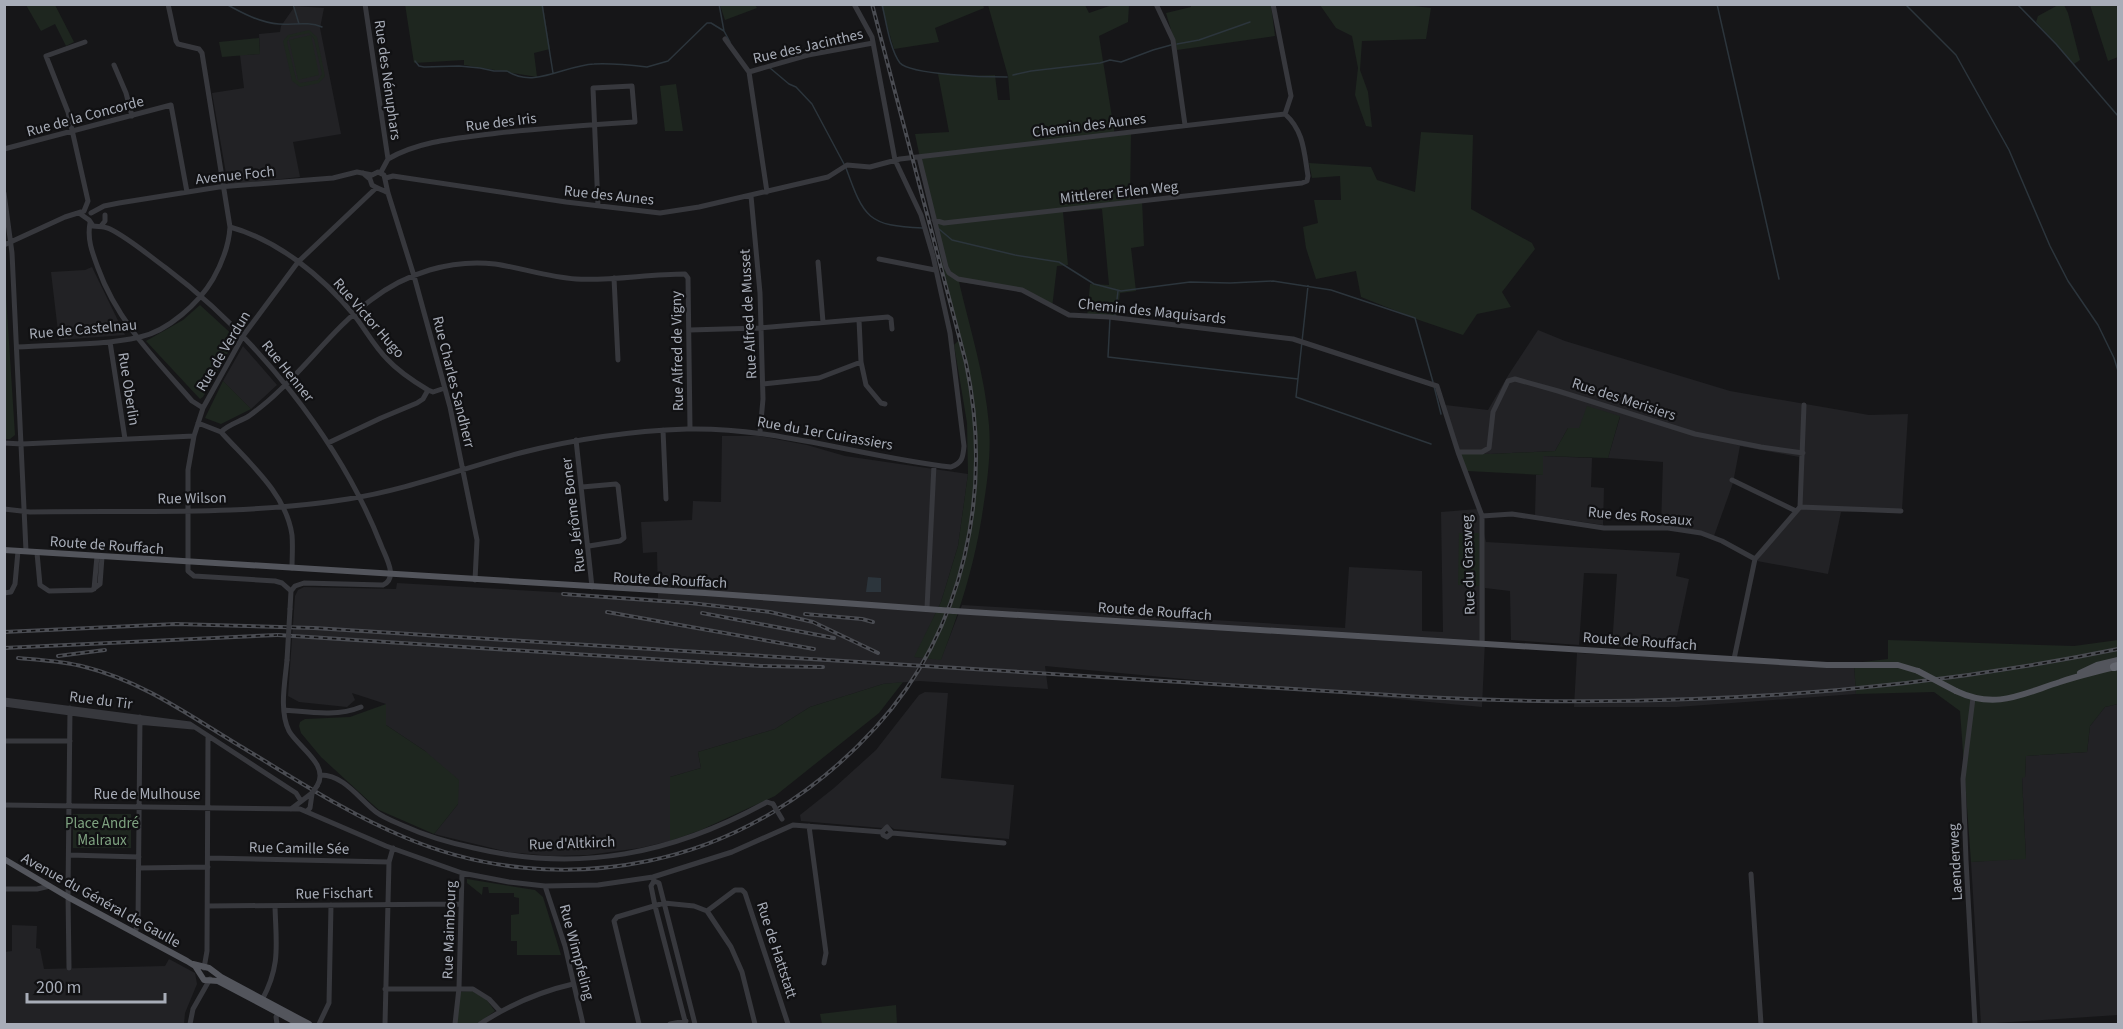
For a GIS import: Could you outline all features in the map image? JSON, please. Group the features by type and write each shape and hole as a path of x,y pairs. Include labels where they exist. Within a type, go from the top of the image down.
{"main road":[{"name":"Route de Rouffach","path":"4,552 26,551 1827,665 1898,665 1918,671 1973,698"},
{"path":"1973,698 1991,701 2013,698 2116,663"},
{"name":"Avenue du Général de Gaulle","path":"4,859 203,972 221,977 309,1024"},
{"path":"203,972 212,974 210,979 218,981 298,1024"}],"street":[{"name":"Rue de Castelnau","path":"16,347 110,342 141,337 170,324 184,314 201,296 221,263 230,237 230,227 202,53 195,48 178,44 168,4"},
{"path":"854,4 872,38 895,160 906,180 925,228 935,270 879,259"},
{"path":"1156,4 1173,40 1185,125"},
{"path":"1273,4 1291,96 1285,114"},
{"name":"Rue des Nénuphars","path":"365,5 388,159"},
{"name":"Rue des Jacinthes","path":"725,39 748,72 767,192"},
{"path":"4,245 82,212 88,201 68,112 46,56 85,42"},
{"name":"Rue des Jacinthes","path":"748,72 808,55 873,43"},
{"path":"114,65 126,93 132,116"},
{"name":"Rue des Iris","path":"388,159 411,148 443,141 522,131 635,122 632,86 593,88 594,124"},
{"name":"Rue de la Concorde","path":"4,149 171,105 187,192"},
{"name":"Chemin des Aunes","path":"895,160 1285,114"},
{"name":"Mittlerer Erlen Weg","path":"934,220 940,223 956,222 1302,183 1307,181 1308,176 1300,133 1285,114"},
{"path":"594,124 598,206"},
{"name":"Chemin des Maquisards","path":"919,157 947,270 954,277 1022,290 1070,315 1109,317 1293,339 1437,386"},
{"path":"377,183 388,159"},
{"name":"Rue des Aunes","path":"377,183 393,176 660,213 751,196 828,177 845,166 870,167 895,160"},
{"name":"Avenue Foch","path":"90,219 104,206 224,186 333,178 357,172 363,173 377,183"},
{"path":"377,183 375,173 381,172"},
{"name":"Rue Charles Sandherr","path":"377,183 388,193 445,388 477,540 475,580"},
{"name":"Rue de Verdun","path":"189,562 188,470 194,436 203,408 243,336 298,262 377,183"},
{"path":"4,193 11,242 26,551"},
{"name":"Rue Alfred de Musset","path":"751,196 760,293 763,384 760,432"},
{"path":"90,234 102,222 110,206"},
{"path":"98,211 102,222"},
{"path":"82,212 90,219 102,222"},
{"path":"90,219 91,249 100,275 117,309 136,338 192,401 203,408"},
{"name":"Rue Henner","path":"102,222 201,296 243,336 285,385 327,443 359,497 378,537 391,575"},
{"name":"Rue Victor Hugo","path":"230,227 242,230 267,243 298,262 326,285 354,315 385,357 408,378 428,390"},
{"path":"818,262 823,322"},
{"path":"221,432 226,426 248,416 285,385 371,300 391,286 433,268 471,263 495,264 554,277 614,278 618,360"},
{"name":"Rue du 1er Cuirassiers","path":"359,497 576,440 663,430 760,432 882,457 951,467 959,464 963,458 964,446 950,333 935,270"},
{"name":"Rue Alfred de Vigny","path":"614,278 651,274 685,274 689,330 690,429"},
{"path":"689,330 760,328 888,317 891,318 892,329"},
{"path":"858,320 861,362 866,385 881,403 885,404"},
{"name":"Rue Oberlin","path":"110,342 124,439"},
{"path":"763,384 819,378 861,362"},
{"name":"Rue des Merisiers","path":"1458,452 1482,452 1489,448 1492,412 1508,381 1515,379 1695,434 1803,453"},
{"name":"Rue du Grasweg","path":"1437,386 1482,516 1482,643"},
{"path":"327,443 417,404 428,390 433,392 445,388"},
{"path":"1734,659 1755,559 1798,509 1804,405"},
{"path":"198,423 221,432 262,477 283,507 292,535 292,568"},
{"path":"663,430 666,499"},
{"path":"4,443 194,436"},
{"name":"Rue Jérôme Boner","path":"576,440 592,587"},
{"path":"927,608 934,465"},
{"path":"1732,480 1798,509 1901,511"},
{"path":"582,487 616,484 618,486 624,538 620,541 589,546"},
{"name":"Rue Wilson","path":"4,508 25,511 187,510 283,507 359,497"},
{"name":"Rue des Roseaux","path":"1482,516 1512,514 1604,528 1668,528 1701,533 1722,541 1755,559"},
{"path":"4,593 11,592 15,584 17,553"},
{"path":"38,553 42,587 49,591 94,589 100,556"},
{"path":"189,562 191,573 201,576 275,581 282,583 291,591 284,710 286,724 317,765 321,774 305,805"},
{"name":"Route de Rouffach","path":"291,591 295,585 304,583 383,585 388,583 391,575"},
{"name":"Laenderweg","path":"1973,698 1964,778 1975,1024"},
{"name":"Rue du Tir","path":"5,702 140,720 183,722 296,793 317,816 393,848 462,873 508,882 545,886 598,885 654,879 732,852 787,826"},
{"path":"284,710 335,713 361,707"},
{"path":"69,968 70,711"},
{"path":"135,933 138,922 140,720"},
{"path":"200,995 207,951 208,737"},
{"path":"4,741 70,741"},
{"name":"Rue d'Altkirch","path":"321,774 345,783 377,813 414,831 481,850 537,859 596,857 641,851 709,831 767,802 773,804 787,826"},
{"name":"Rue de Mulhouse","path":"4,805 289,809 305,805"},
{"path":"787,826 882,832 883,836 887,837 892,833 1004,843"},
{"path":"809,826 826,953 824,963"},
{"path":"384,1024 389,862 393,848"},
{"path":"69,855 139,857"},
{"name":"Rue Camille Sée","path":"208,858 389,862"},
{"path":"139,868 208,867"},
{"name":"Rue Maimbourg","path":"455,1024 459,988 462,873"},
{"path":"1751,874 1761,1024"},
{"path":"670,1024 694,1022 659,884 654,879 651,886 655,906 685,1021"},
{"path":"4,889 38,889 50,886"},
{"name":"Rue Wimpfeling","path":"545,886 565,946 583,1024"},
{"name":"Rue de Hattstatt","path":"707,911 735,890 742,890 745,893 788,1024"},
{"name":"Rue Fischart","path":"207,906 460,903"},
{"path":"639,1024 614,921 617,916 664,903 694,906 707,911 731,947 742,972 754,1024"},
{"path":"319,1024 329,1004 331,905"},
{"path":"262,1000 271,983 276,966 275,906"},
{"path":"190,1024 193,1008 210,979"},
{"path":"480,1024 524,998 548,989 573,984"},
{"path":"385,989 473,989 484,995 500,1011"},
{"path":"277,1024 278,1014"}],"shaded area":[{"path":"295,6 324,8 320,28 341,134 293,142 300,177 228,185 212,93 244,88 240,55 260,54 259,34 280,32 281,26"},
{"path":"92,267 125,335 59,340 51,272 85,270"},
{"path":"1538,330 1565,341 1730,391 1869,415 1908,414 1902,510 1841,512 1828,574 1757,561 1798,506 1799,457 1740,446 1733,483 1714,536 1661,527 1663,462 1608,458 1620,417 1579,428 1568,428 1555,451 1459,453 1445,405 1488,410"},
{"path":"243,346 277,385 251,409 223,381"},
{"path":"722,436 759,436 807,445 845,456 968,474 958,546 941,602 915,657 941,659 962,605 1345,628 1349,567 1422,571 1422,631 1443,632 1441,512 1478,509 1486,542 1680,553 1676,576 1689,579 1674,650 1612,646 1617,574 1584,573 1579,645 1511,640 1510,591 1485,588 1482,707 1045,666 1048,689 919,681 883,684 810,707 775,729 698,752 701,768 670,777 670,841 640,848 588,855 552,856 508,852 434,834 458,804 425,751 386,725 386,704 352,693 355,700 347,707 299,702 288,696 295,596 298,590 304,587 396,589 397,583 658,598 657,552 643,553 641,522 692,520 693,501 721,502"},
{"path":"1543,456 1592,458 1591,487 1604,488 1603,525 1535,515 1536,475 1543,475"},
{"path":"868,577 881,578 881,592 866,592"},
{"path":"1577,653 1803,665 1854,663 1856,694 1677,707 1574,707"},
{"path":"925,692 948,693 941,778 1014,785 1009,839 894,829 888,825 882,828 801,821 800,815 876,750 919,695"},
{"path":"2118,704 2118,1015 1981,1024 1971,862 2026,858 2022,777 2025,777 2026,756 2087,752 2090,726 2105,707"},
{"path":"12,925 37,926 36,948 40,949 44,969 165,966 169,959 195,973 197,984 185,1013 184,1024 5,1024 5,952 12,951"}],"green space":[{"path":"405,4 543,5 550,49 534,53 537,77 464,65 464,60 414,63"},
{"path":"2060,4 2064,5 2068,13 2080,60 2074,64 2036,22 2038,16"},
{"path":"26,5 55,5 74,42 66,46 55,24 41,31"},
{"path":"720,5 755,5 757,8 725,20"},
{"path":"881,5 983,5 984,8 935,28 939,42 894,49"},
{"path":"988,5 1085,5 1089,13 1112,5 1129,5 1128,22 1099,36 1115,136 1131,134 1130,200 1142,200 1144,246 1131,248 1136,291 1120,293 1117,317 1087,318 1090,284 1109,285 1102,209 1063,212 1068,265 1057,266 1052,308 1018,290 959,282 984,389 989,425 989,454 981,523 972,563 962,601 941,660 914,657 941,602 958,546 968,474 967,423 954,345 958,341 915,134 949,132 938,74 995,75 998,100 1010,100 1008,76"},
{"path":"1191,5 1271,5 1275,36 1177,50 1166,13 1191,7"},
{"path":"1320,5 1406,5 1431,8 1426,39 1362,41 1360,70 1368,92 1372,127 1366,126 1355,95 1358,68 1352,36 1336,28"},
{"path":"2090,5 2118,5 2118,57 2108,61"},
{"path":"309,30 317,37 325,76 319,83 300,87 292,81 283,41 288,35","holes":["309,33 314,39 322,74 318,80 300,83 296,79 287,42 290,37"]},
{"path":"311,35 319,75 298,80 289,40"},
{"path":"259,38 260,54 222,57 219,42"},
{"path":"676,84 683,131 665,131 660,86"},
{"path":"1421,132 1473,135 1471,209 1532,243 1535,249 1502,292 1511,307 1477,314 1463,335 1361,297 1356,271 1316,279 1306,248 1303,227 1318,223 1314,200 1341,200 1340,176 1312,178 1309,163 1371,167 1377,180 1415,192"},
{"path":"4,265 15,435 10,439 4,439"},
{"path":"200,305 236,338 200,399 146,341 183,320"},
{"path":"223,381 251,409 221,424 205,418"},
{"path":"1587,406 1620,416 1608,458 1543,456 1543,475 1467,471 1459,453 1555,451 1568,428 1579,428"},
{"path":"1459,533 1479,533 1480,586 1458,585"},
{"path":"1888,640 2074,646 2118,640 2118,704 2105,707 2090,726 2087,752 2026,756 2025,777 2022,778 2026,859 1971,862 1960,711 1934,692 1856,694 1854,663 1888,659"},
{"path":"903,682 879,713 775,796 701,830 670,841 670,777 701,768 698,752 775,729 810,707 883,684"},
{"path":"386,704 386,725 425,751 459,780 458,804 434,834 379,810 321,757 301,733 300,722 305,719 350,717"},
{"name":"Place André Malraux","path":"73,814 131,814 131,848 73,848"},
{"path":"467,879 535,890 543,897 561,955 517,955 517,941 511,941 511,915 519,914 519,898 514,897 514,893 489,893 488,887 483,887 482,895 467,883"},
{"path":"472,991 486,999 495,1011 477,1024 457,1024 460,992"},
{"path":"896,1005 897,1024 822,1024 820,1014"}],"waterway":[{"path":"226,4 265,22 311,24 322,27"},
{"path":"293,4 299,24"},
{"path":"542,4 553,73"},
{"path":"719,4 724,31 730,42"},
{"path":"882,4 891,43 900,63 907,67 934,73 1007,77"},
{"path":"1717,4 1779,279"},
{"path":"1905,4 1956,55 2009,150 2050,246 2068,281 2098,325 2118,371"},
{"path":"2017,4 2056,44 2118,116"},
{"path":"1177,44 1199,40 1250,22"},
{"path":"415,61 419,66 424,67 480,68 507,71 528,78 550,75 583,65 614,64 647,67 668,61 707,23 724,31"},
{"path":"1013,75 1110,60 1121,62 1171,45"},
{"path":"770,68 796,87 812,104 844,164"},
{"path":"846,168 858,198 871,216 890,225 923,228"},
{"path":"939,229 952,240 1015,255 1059,262 1094,284 1121,291 1190,282 1273,281 1331,290 1415,318 1433,382"},
{"path":"1308,286 1296,397 1431,444"},
{"path":"1115,316 1118,291"},
{"path":"1110,318 1108,357 1298,379"},
{"path":"1434,386 1441,414"}],"railway":[{"path":"18,658 77,665 126,681 146,690 341,806 383,828 433,848 493,864 555,870 586,869 648,861 713,842 743,828 801,794 852,751 876,727 907,688 931,647 951,603 964,556 973,509 976,460 974,411 966,363 872,4"},
{"path":"563,594 690,603 770,612 813,622 878,653"},
{"path":"607,612 814,649"},
{"path":"702,613 834,638"},
{"path":"805,614 873,622"},
{"path":"4,632 176,624 314,628 1422,697 1597,701 1772,695 1859,688 2032,665 2118,649"},
{"path":"4,648 277,635"},
{"path":"278,635 761,666 823,667"},
{"path":"58,656 105,650"}]}
